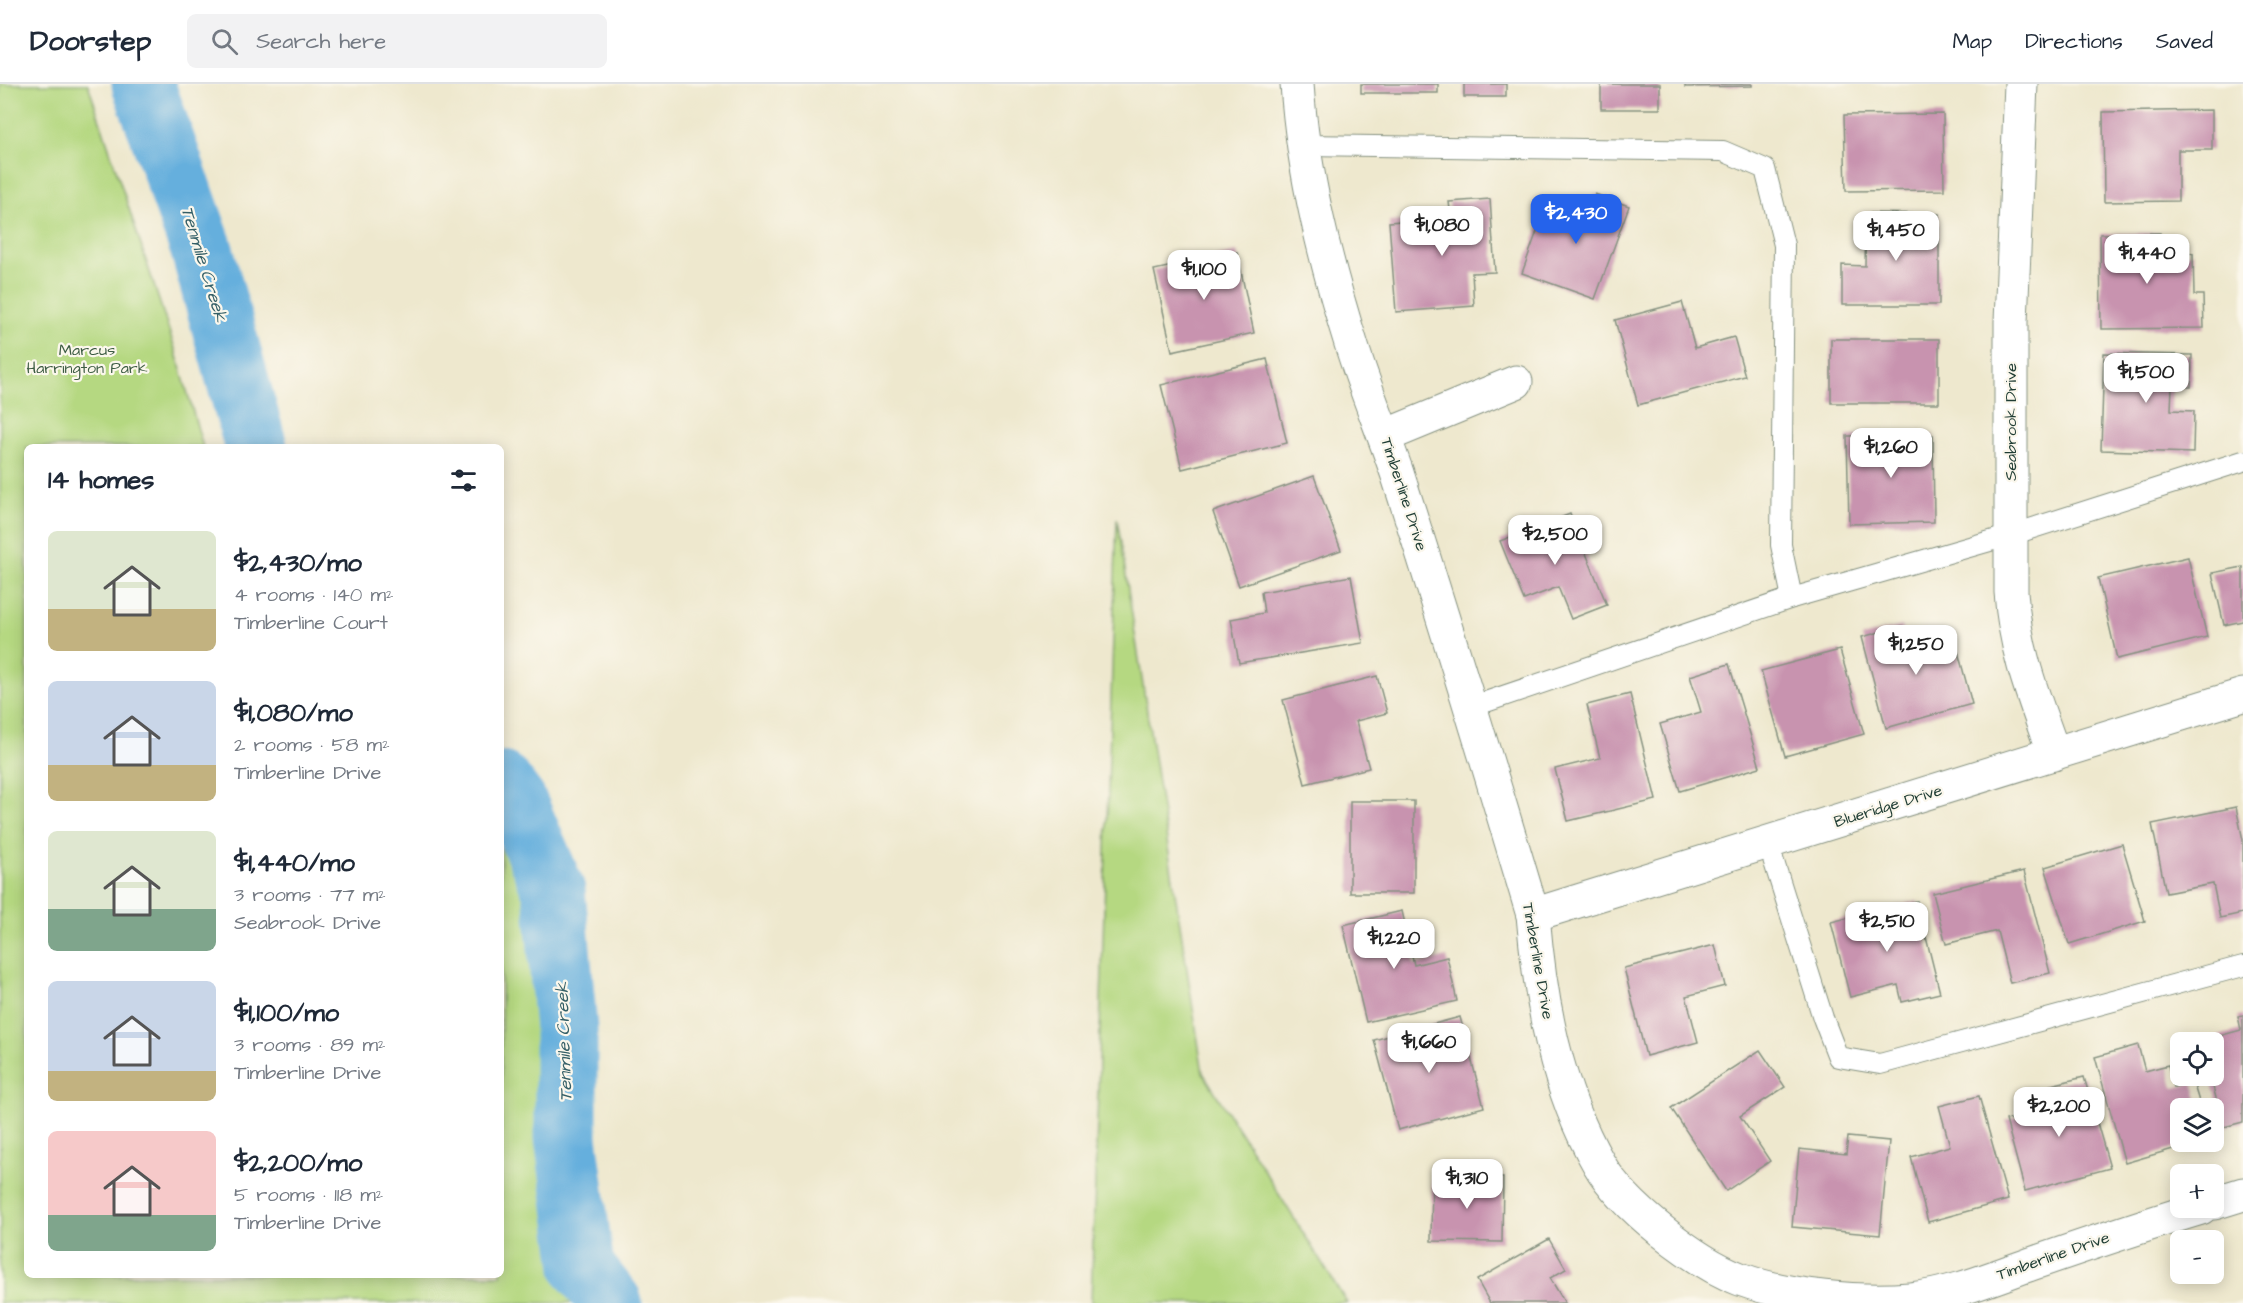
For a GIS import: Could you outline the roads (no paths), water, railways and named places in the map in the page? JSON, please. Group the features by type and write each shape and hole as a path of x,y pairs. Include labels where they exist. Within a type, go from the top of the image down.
{"street":[{"name":"Timberline Drive","path":"1297,84 1304,145 1334,283 1353,351 1385,436 1471,707 1533,915 1536,952 1556,1060 1573,1111 1600,1166 1638,1213 1685,1248 1740,1279 1792,1293 1857,1299 1911,1299 1972,1284 2171,1218"},
{"name":"Seabrook Drive","path":"2021,84 2011,322 2011,535 2014,631 2023,669 2054,754"},
{"path":"1385,436 1516,382"},
{"name":"Blueridge Drive","path":"1533,915 2243,695"},
{"path":"2224,1200 2243,1194"}],"lane":[{"path":"1304,145 1723,151 1765,169 1784,245 1781,545 1791,598"},
{"path":"1471,707 1791,598 2011,535 2243,460"},
{"path":"1768,843 1823,1018 1838,1057 1881,1064 2243,966"}],"waterway":[{"name":"Tenmile Creek","path":"143,84 201,247 255,444"},
{"name":"Tenmile Creek","path":"504,787 516,803 554,891 566,1029 566,1138 583,1267 611,1303"}],"park label":[{"name":"Marcus Harrington Park","path":"87,359"}]}
